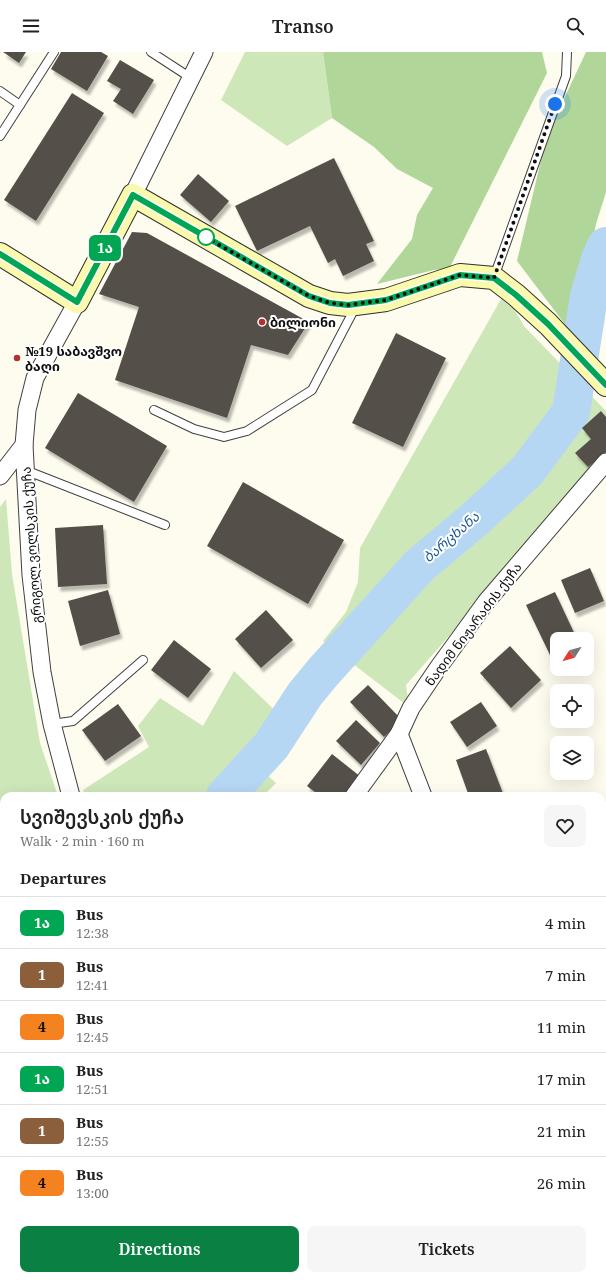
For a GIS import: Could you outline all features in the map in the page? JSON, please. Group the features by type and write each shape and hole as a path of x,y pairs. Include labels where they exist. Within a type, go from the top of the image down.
{"street":[{"path":"0,254 77,302 133,195 204,52"},
{"path":"133,195 309,296 330,303 348,305 386,300 460,275 494,278 516,295 548,324 606,385"},
{"name":"გრიგოლ ვოლსკის ქუჩა","path":"70,792 52,724 42,672 31,575 24,445 27,410 35,378 77,302"},
{"path":"0,476 24,445"},
{"name":"ნადიმ ნიჟარაძის ქუჩა","path":"357,792 400,734 415,703 486,602 606,462"},
{"path":"400,734 422,792"}],"lane":[{"path":"0,136 54,52"},
{"path":"151,52 191,78"},
{"path":"494,278 566,76 567,52"},
{"path":"0,91 20,105"},
{"path":"154,410 194,430 224,437 248,431 312,390 357,304"},
{"path":"25,470 165,525"},
{"path":"52,724 73,721 143,660"}],"green space":[{"path":"245,52 323,52 332,118 287,146 221,100"},
{"path":"323,52 542,52 547,73 449,269 434,270 377,284 412,239 417,215 433,188 397,169 374,147 332,118"},
{"path":"586,52 606,52 606,192 596,224 574,336 517,261 547,135"},
{"path":"501,299 514,309 524,326 606,411 606,457 406,685 409,707 323,641 346,612 358,582 360,548"},
{"path":"6,499 12,574 40,743 57,792 0,792 0,507"},
{"path":"234,671 287,722 271,746 255,764 276,783 267,792 84,792 83,790 149,747 138,726 160,698 203,726"}],"building":[{"path":"3,52 26,52 19,63"},
{"path":"61,52 101,52 108,56 87,91 51,69"},
{"path":"120,60 154,80 133,114 113,101 121,89 107,81"},
{"path":"72,93 104,113 36,221 4,200"},
{"path":"334,158 374,241 366,244 374,261 343,276 335,259 328,263 310,226 257,251 235,206"},
{"path":"198,174 229,201 211,222 180,195"},
{"path":"132,232 147,233 309,322 288,355 251,345 227,418 115,380 139,307 99,294"},
{"path":"396,333 446,358 403,447 352,423"},
{"path":"78,393 167,446 134,502 45,448"},
{"path":"601,411 606,417 606,452 588,467 575,453 591,439 582,428"},
{"path":"243,482 344,540 308,604 207,546"},
{"path":"103,525 107,584 58,587 55,528"},
{"path":"590,568 604,601 575,613 561,580"},
{"path":"108,590 120,634 80,646 68,601"},
{"path":"555,592 574,632 550,632 550,655 526,605"},
{"path":"266,610 293,640 261,668 235,639"},
{"path":"174,640 211,669 188,698 151,670"},
{"path":"510,646 541,680 511,708 480,673"},
{"path":"368,685 402,720 384,737 350,702"},
{"path":"481,702 497,726 467,747 450,722"},
{"path":"118,704 141,736 105,761 82,730"},
{"path":"356,720 380,743 361,765 336,741"},
{"path":"486,749 502,792 468,792 456,760"},
{"path":"332,754 361,777 349,792 315,792 307,786"}],"waterway":[{"name":"ბარცხანა","path":"229,792 271,746 305,694 324,671 419,566 475,519 527,471 571,412 589,296 600,259 606,246"}],"bus line":[{"name":"1ა","path":"0,254 77,302 133,195 309,296 330,303 348,305 386,300 434,286 460,275 494,278 516,295 548,324 606,385"}],"place":[{"name":"ბილიონი","path":"262,322"},
{"name":"№19 საბავშვო ბაღი","path":"17,358"}],"route":[{"path":"206,237 200,234 309,296 330,303 348,305 386,300 434,286 460,275 494,278 555,104"}]}
